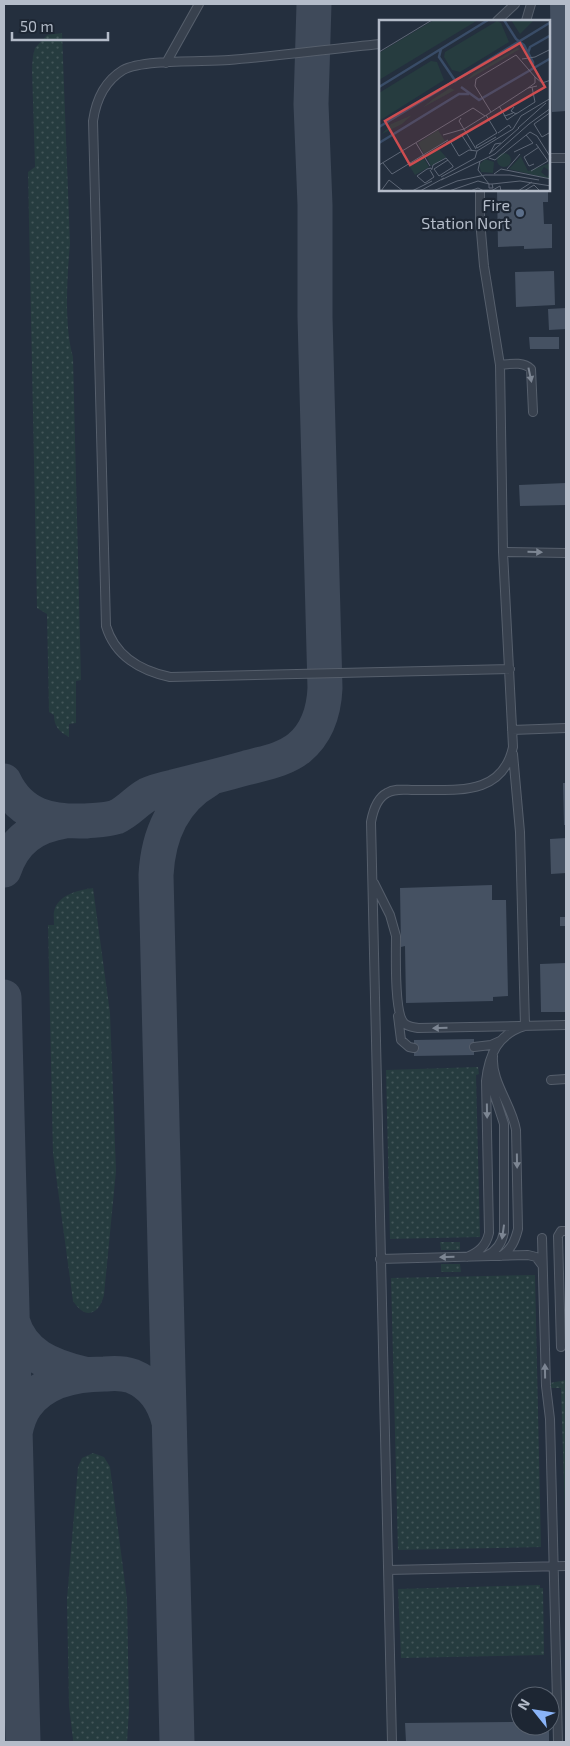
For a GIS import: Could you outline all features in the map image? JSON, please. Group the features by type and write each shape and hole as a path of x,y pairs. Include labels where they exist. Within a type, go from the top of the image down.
{"lane":[{"path":"166,64 199,4"},
{"path":"497,20 515,4"},
{"path":"526,20 531,4"},
{"path":"379,44 229,60 132,67 116,76 106,86 98,99 94,109 93,120 106,626 112,642 123,655 138,666 159,675 182,678 510,669"},
{"path":"550,158 566,158"},
{"path":"480,191 480,220 484,266 500,364 503,552 510,669 513,770 520,832 525,1026"},
{"path":"500,364 526,364 531,369 533,412"},
{"path":"503,552 566,553"},
{"path":"512,730 566,728"},
{"path":"392,1742 371,822 375,808 386,793 396,790 472,788 488,783 502,772 513,748"},
{"path":"372,877 378,894 390,915 396,936 398,1010 401,1040 409,1047 414,1048"},
{"path":"398,1010 402,1022 411,1027 566,1025"},
{"path":"474,1047 493,1046 513,1030 525,1026"},
{"path":"467,1257 480,1250 488,1240 489,1234 486,1081 493,1046"},
{"path":"493,1046 494,1073 512,1114 516,1130 518,1230 510,1249 501,1256"},
{"path":"486,1256 492,1254 500,1245 504,1232 504,1124 489,1078 488,1064"},
{"path":"551,1080 566,1079"},
{"path":"561,1347 558,1236 559,1232 566,1231"},
{"path":"542,1238 546,1386 550,1419 558,1742"},
{"path":"380,1259 532,1256 538,1259 542,1267"},
{"path":"388,1570 566,1566"}],"green space":[{"path":"62,33 70,244 67,316 73,357 81,680 76,681 76,723 69,724 69,737 58,728 54,715 49,712 47,614 37,608 28,172 35,167 33,56 35,48 47,35"},
{"path":"93,888 110,1013 116,1171 104,1295 99,1307 91,1313 87,1313 82,1311 73,1301 53,1153 48,925 54,925 54,910 62,899 76,892"},
{"path":"478,1067 479,1074 476,1075 480,1237 390,1239 386,1070"},
{"path":"440,1242 460,1242 460,1250 441,1250"},
{"path":"441,1264 460,1264 461,1272 441,1272"},
{"path":"535,1275 541,1547 398,1550 391,1278"},
{"path":"566,1380 566,1548 561,1388 551,1388 550,1383"},
{"path":"93,1453 104,1457 110,1467 127,1599 129,1709 127,1742 73,1742 69,1706 67,1599 78,1467 82,1458"},
{"path":"540,1585 540,1588 543,1588 544,1655 401,1658 398,1589"}],"building":[{"path":"550,4 566,4 566,111 552,112"},
{"name":"Fire Station Nort","path":"497,191 548,191 548,202 543,202 544,224 552,224 552,248 524,249 524,246 498,247"},
{"path":"554,271 555,305 516,307 515,272"},
{"path":"566,308 566,329 549,330 548,309"},
{"path":"529,337 559,337 559,349 530,349"},
{"path":"566,483 566,505 520,506 519,485"},
{"path":"563,783 566,783 566,825 564,825"},
{"path":"566,838 566,873 551,874 550,839"},
{"path":"492,885 492,900 506,900 508,996 493,997 493,1001 406,1003 405,946 401,947 400,888"},
{"path":"560,917 566,917 566,926 560,926"},
{"path":"566,963 566,1012 541,1012 540,964"},
{"path":"474,1039 474,1055 414,1056 414,1040"},
{"path":"510,1722 510,1736 549,1736 549,1742 406,1742 405,1723"}],"taxiway":[{"path":"4,781 19,803 38,815 73,821 109,819 120,815 143,797 153,792 267,763 287,755 299,748 311,736 318,721 323,705 325,688 315,317 315,205 311,104 314,4"},
{"path":"177,1742 156,875 160,847 170,820 185,798 208,780"},
{"path":"4,870 13,850 27,836 54,823 65,821"},
{"path":"4,997 23,1742"},
{"path":"12,1320 23,1342 39,1357 49,1363 84,1374"},
{"path":"15,1433 19,1418 33,1396 61,1380 94,1374 115,1373 139,1379 156,1394 164,1407 169,1422"}],"place":[{"name":"Fire Station Nort","path":"520,213"}]}
